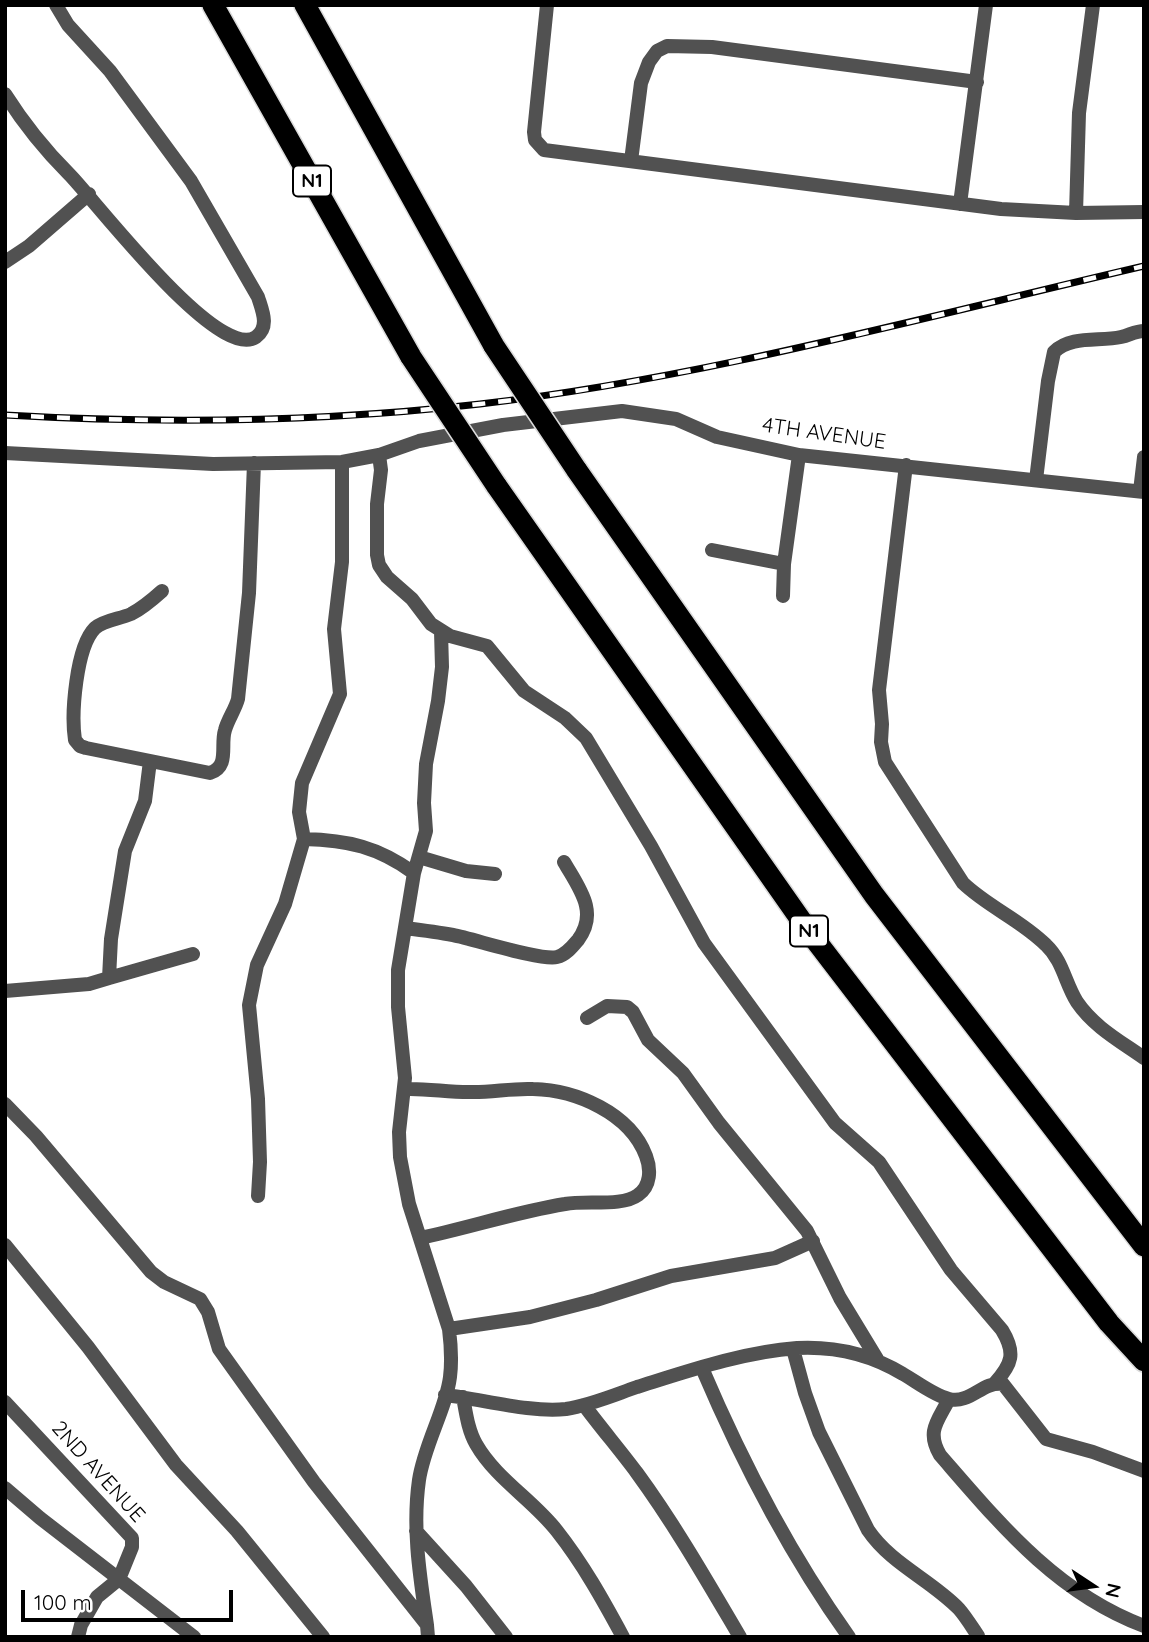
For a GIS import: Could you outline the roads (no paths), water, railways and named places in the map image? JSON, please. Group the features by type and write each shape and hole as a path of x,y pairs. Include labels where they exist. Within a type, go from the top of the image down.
{"highway":[{"name":"N1","path":"213,5 411,357 496,485 810,933 1109,1323 1144,1361"},
{"path":"305,5 494,346 576,469 874,895 1144,1246"}],"street":[{"path":"5,94 42,147 89,194 192,311 230,337 247,340 255,338 265,318 258,298 191,181 110,71 68,25 56,5"},
{"path":"547,5 534,122 535,140 544,150 552,153 1026,212 1144,212"},
{"path":"960,204 986,5"},
{"path":"1076,213 1079,113 1093,5"},
{"path":"631,161 641,83 649,62 657,51 667,47 712,47 976,82"},
{"path":"5,262 29,246 89,194"},
{"path":"1036,480 1054,352 1067,344 1119,338 1144,331"},
{"name":"4TH AVENUE","path":"5,453 213,464 342,462 379,455 419,441 503,425 622,411 676,419 717,437 799,455 1142,492"},
{"path":"379,455 381,470 377,504 377,555 379,565 387,577 412,599 431,624 441,631 487,646 524,691 565,718 586,738 651,846 704,943 835,1123 878,1162 951,1270 1009,1341 1012,1354 1007,1367 995,1383 965,1399 949,1399 877,1359 837,1349 793,1349 738,1357 564,1409 445,1395"},
{"path":"783,596 784,564 799,455"},
{"path":"1142,492 1144,457"},
{"path":"258,1196 258,1099 249,1005 257,965 285,904 304,839 299,812 302,783 340,694 334,629 342,562 342,462"},
{"path":"162,591 138,610 95,628 83,652 75,700 75,740 80,746 210,773 218,769 223,760 223,733 238,699 249,593 254,463"},
{"path":"906,465 879,690 881,743 886,762 963,883 1048,946 1087,1014 1099,1027 1144,1058"},
{"path":"712,550 784,564"},
{"path":"427,1631 417,1557 419,1479 450,1379 449,1329 409,1204 400,1157 399,1132 405,1089 398,970 414,873 426,831 426,764 442,667 441,631"},
{"path":"109,978 110,939 123,862 128,838 145,801 150,761"},
{"path":"304,839 325,839 362,846 394,859 414,873"},
{"path":"419,857 459,869 495,874"},
{"path":"405,928 451,935 541,957 558,957 570,949 588,921 588,911 581,891 564,862"},
{"path":"5,991 89,984 193,954"},
{"path":"587,1018 607,1006 627,1007 632,1012 648,1040 683,1073 719,1124 813,1241 840,1297 877,1359"},
{"path":"405,1089 556,1091 608,1112 626,1126 641,1147 649,1166 647,1186 640,1194 630,1199 567,1203 420,1238"},
{"path":"5,1104 36,1136 151,1272 164,1282 200,1299 208,1312 219,1349 314,1482 427,1631"},
{"path":"449,1329 542,1314 671,1276 775,1258 813,1241"},
{"path":"5,1245 88,1347 176,1465 245,1540 323,1637"},
{"path":"793,1349 819,1432 868,1530 891,1556 959,1609 978,1636"},
{"path":"702,1368 733,1440 782,1533 849,1637"},
{"path":"995,1383 1003,1384 1046,1439 1093,1452 1144,1471"},
{"path":"463,1397 476,1444 497,1472 556,1529 589,1577 623,1637"},
{"path":"949,1399 932,1434 940,1455 1042,1565 1097,1606 1144,1626"},
{"name":"2ND AVENUE","path":"5,1402 129,1534 132,1547 119,1579"},
{"path":"584,1405 637,1473 714,1590 740,1637"},
{"path":"5,1488 186,1635"},
{"path":"416,1531 466,1586 506,1637"},
{"path":"78,1637 81,1625 97,1597 119,1579"}],"railway":[{"path":"5,415 124,420 243,420 361,415 480,404 564,393 731,362 1144,266"}]}
